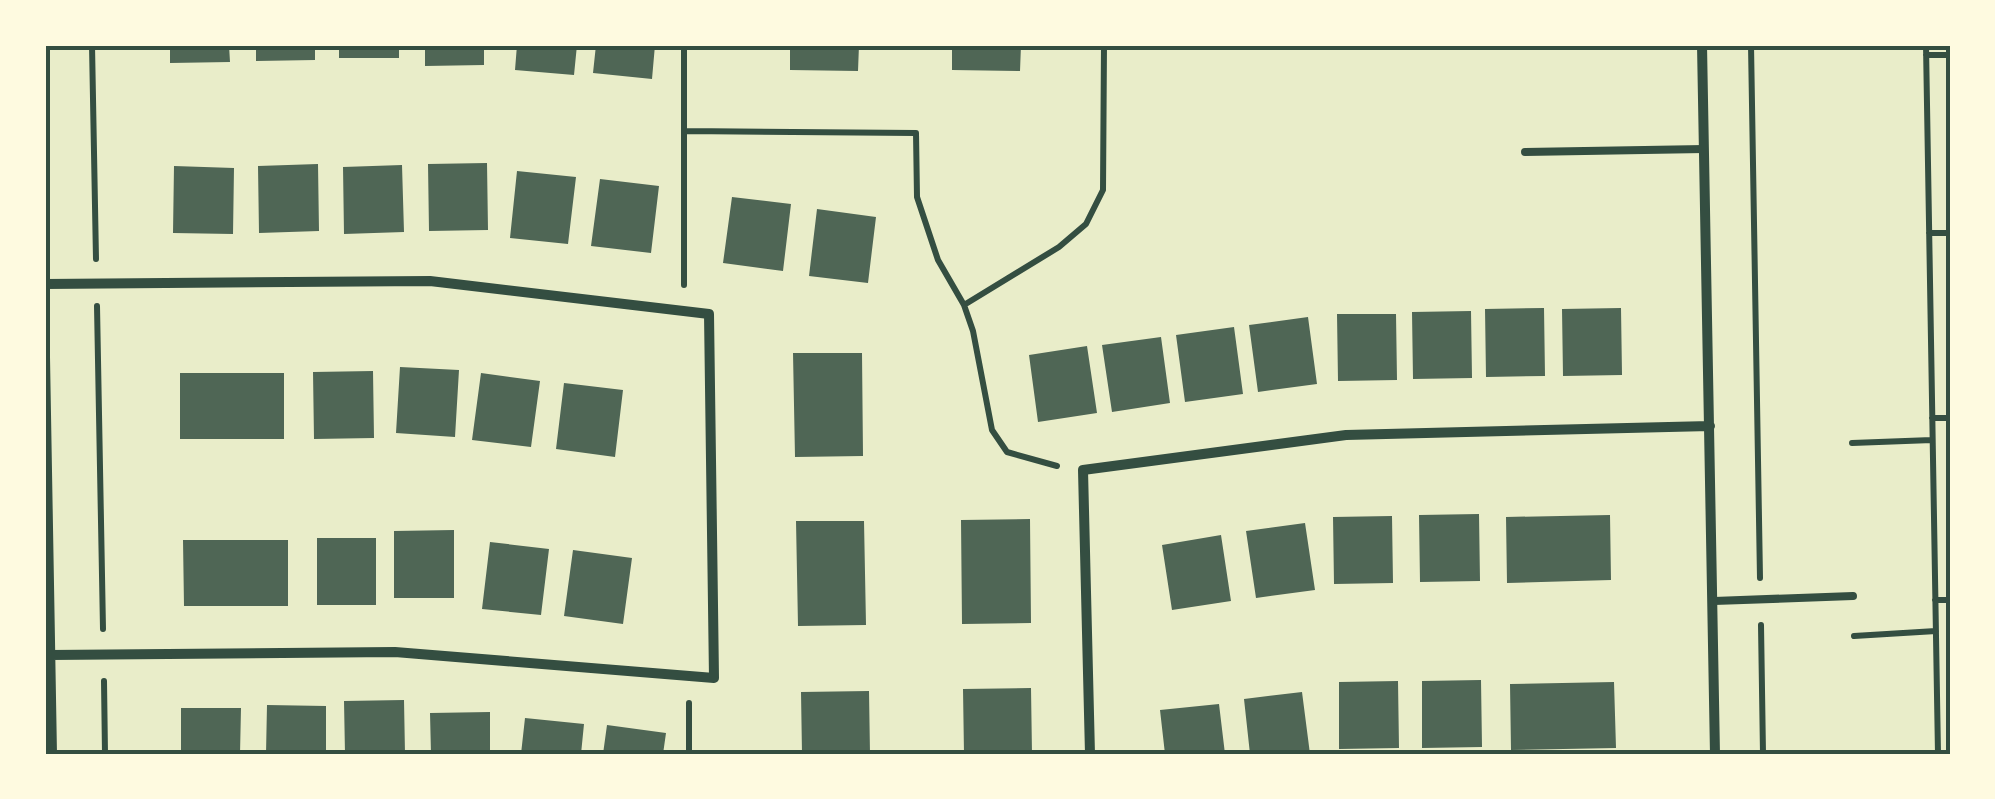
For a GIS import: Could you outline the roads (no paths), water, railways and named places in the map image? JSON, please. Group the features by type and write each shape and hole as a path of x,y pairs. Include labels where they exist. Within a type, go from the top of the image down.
{"street":[{"path":"1702,45 1715,754"},
{"path":"45,284 430,280 710,314 714,678 394,652 50,655"},
{"path":"45,357 52,754"},
{"path":"1090,754 1083,470 1346,434 1710,426"}],"lane":[{"path":"1525,152 1704,149"},
{"path":"1714,601 1854,596"}]}
